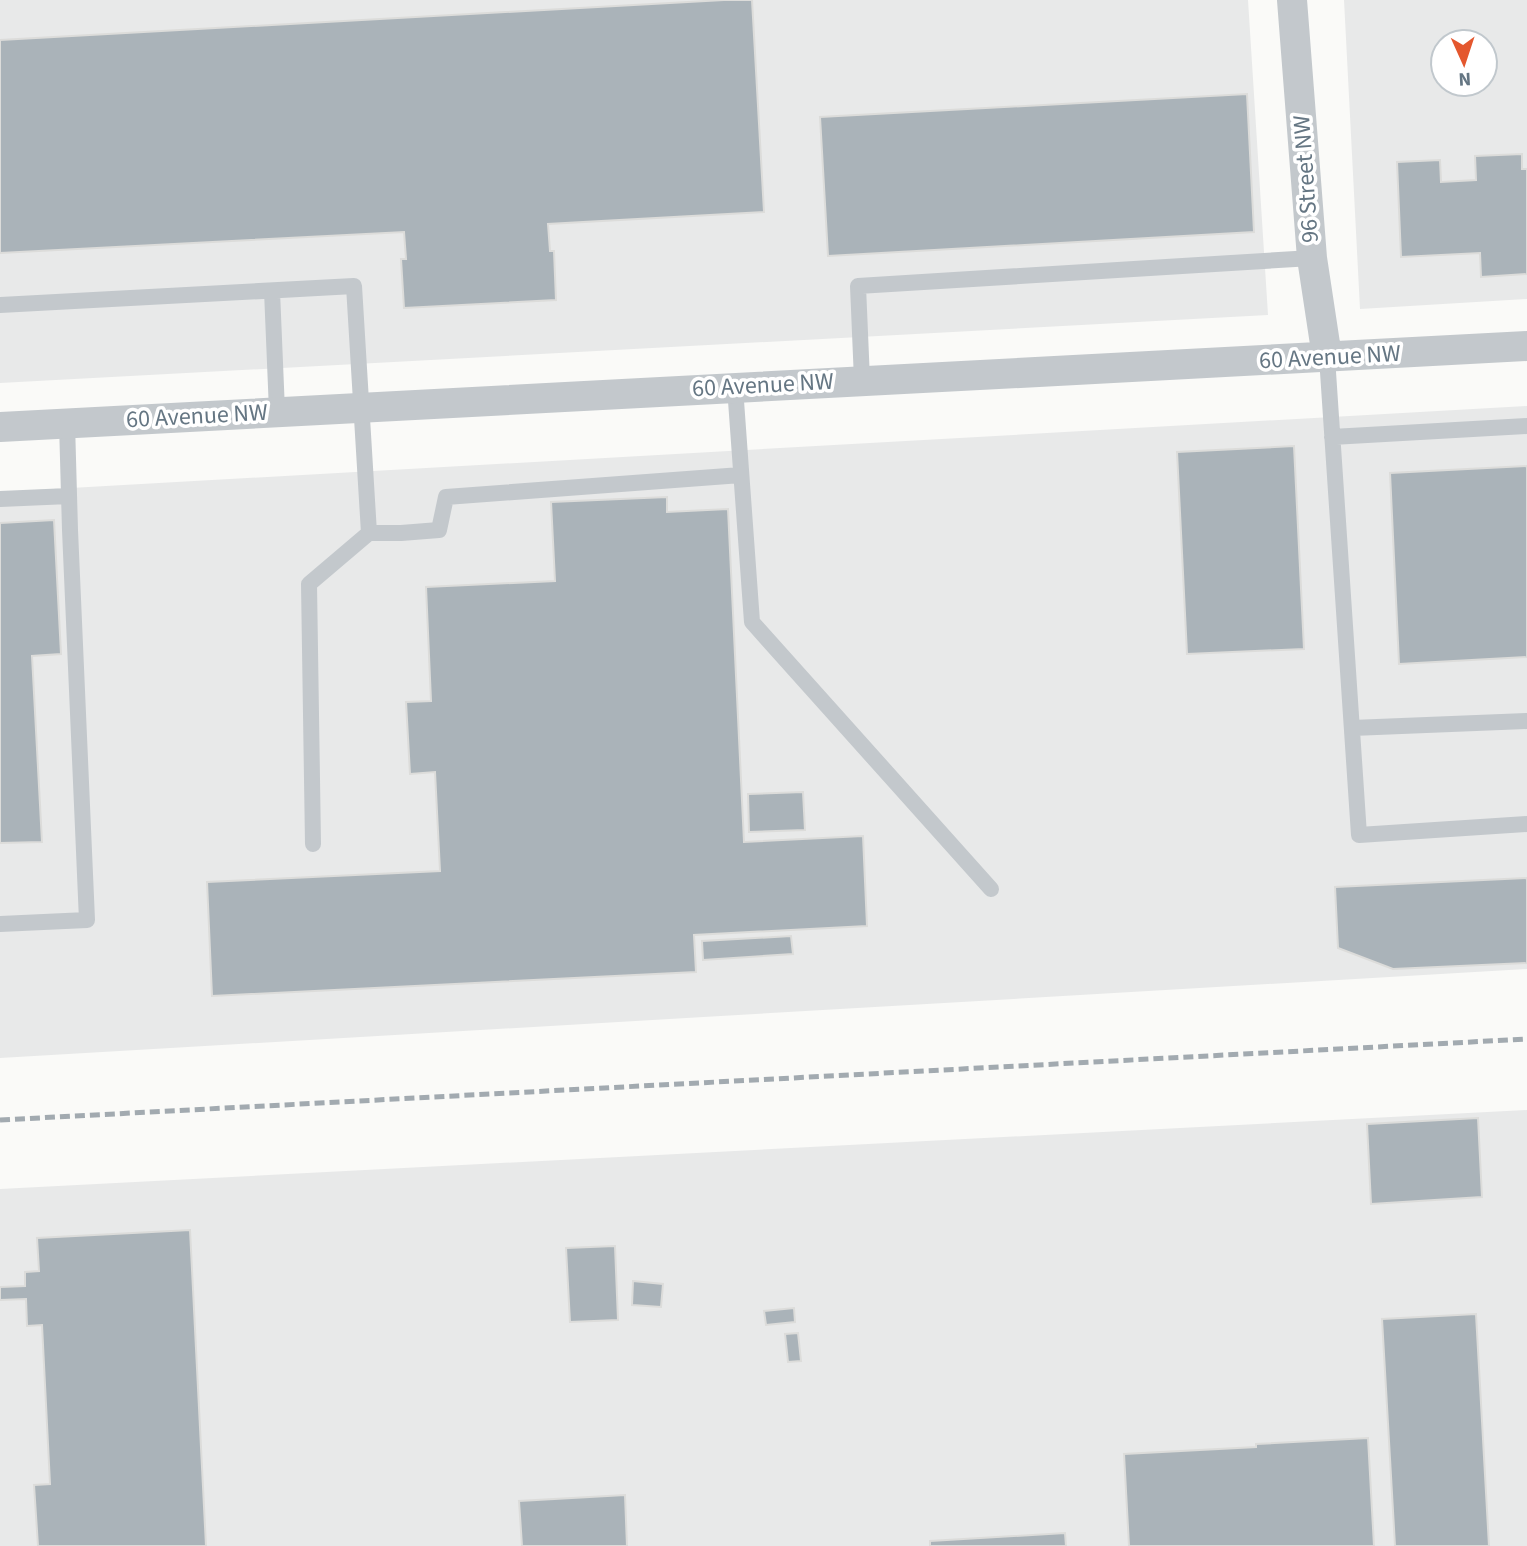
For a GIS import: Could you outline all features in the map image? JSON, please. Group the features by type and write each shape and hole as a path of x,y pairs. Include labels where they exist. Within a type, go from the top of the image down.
{"street":[{"name":"96 Street NW","path":"1293,0 1312,258 1327,357"},
{"name":"60 Avenue NW","path":"0,426 1527,346"}],"lane":[{"path":"862,380 858,286 1312,258"},
{"path":"0,305 354,286 369,533"},
{"path":"272,291 277,411"},
{"path":"1327,357 1359,835 1527,824"},
{"path":"736,387 752,622 990,889"},
{"path":"0,925 87,920 67,423"},
{"path":"1332,437 1527,426"},
{"path":"313,845 309,584 369,533 439,530 446,497 741,475"},
{"path":"0,499 69,496"},
{"path":"1352,728 1527,721"}],"shaded area":[{"path":"0,0 1248,0 1268,315 0,383"},
{"path":"1344,0 1527,0 1527,299 1360,309"},
{"path":"1527,406 1527,969 0,1058 0,492"},
{"path":"1527,1110 1527,1546 0,1546 0,1189"}],"building":[{"path":"752,0 764,212 548,224 550,251 554,251 556,300 404,308 401,259 406,259 404,232 0,253 0,40"},
{"path":"1247,94 1254,232 828,256 820,117"},
{"path":"1522,154 1522,169 1527,169 1527,274 1481,277 1480,253 1401,257 1397,162 1440,160 1441,182 1476,180 1475,156"},
{"path":"1294,446 1304,649 1187,654 1177,452"},
{"path":"1527,466 1527,657 1399,664 1390,473"},
{"path":"667,497 667,512 728,509 744,842 863,836 867,926 694,935 696,972 212,996 207,882 440,871 435,772 410,774 406,702 431,701 426,587 555,581 551,502"},
{"path":"54,520 61,654 32,656 42,842 0,843 0,523"},
{"path":"803,792 805,830 749,832 748,794"},
{"path":"1527,878 1527,963 1393,969 1338,948 1335,887"},
{"path":"791,936 793,954 703,960 702,941"},
{"path":"1478,1118 1482,1197 1371,1204 1367,1124"},
{"path":"190,1230 206,1546 38,1546 34,1485 50,1484 42,1325 27,1326 26,1299 0,1300 0,1287 25,1286 25,1272 39,1271 37,1238"},
{"path":"615,1246 618,1320 570,1322 566,1248"},
{"path":"633,1281 663,1284 661,1307 632,1305"},
{"path":"794,1308 795,1322 766,1325 764,1311"},
{"path":"1476,1314 1489,1546 1395,1546 1382,1319"},
{"path":"798,1333 801,1361 788,1362 785,1334"},
{"path":"1368,1438 1374,1546 1129,1546 1124,1454"},
{"path":"625,1495 627,1546 522,1546 519,1501"},
{"path":"1065,1533 1066,1546 930,1546 930,1541"}],"railway":[{"path":"0,1120 1527,1039"}]}
